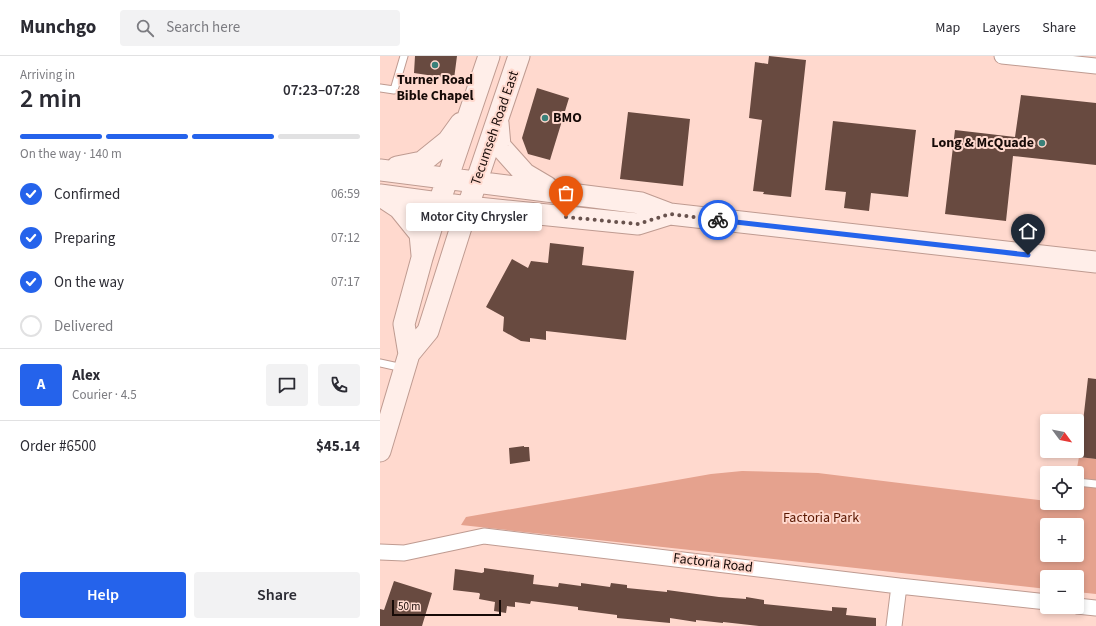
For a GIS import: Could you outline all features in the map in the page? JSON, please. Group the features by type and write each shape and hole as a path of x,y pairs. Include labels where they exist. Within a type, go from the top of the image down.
{"main road":[{"name":"Tecumseh Road East","path":"407,361 404,324 439,203 489,56"},
{"name":"Tecumseh Road East","path":"380,451 407,361 428,331 468,207 520,56"},
{"path":"382,170 422,162 448,141 472,108"},
{"path":"498,120 500,146 525,174 552,191"},
{"path":"382,170 641,203 670,214 1096,262"},
{"path":"380,195 468,207 638,224 670,214"},
{"path":"380,195 399,208 420,234 422,258"}],"street":[{"path":"1002,56 1096,66"},
{"name":"Factoria Road","path":"380,552 404,553 484,536 899,586 1040,601"},
{"path":"894,626 899,586"},
{"path":"1084,607 1096,608"}],"lane":[{"path":"380,88 394,90 404,56"},
{"path":"380,364 407,361"},
{"path":"1084,483 1096,484"}],"green space":[{"name":"Factoria Park","path":"1079,458 1096,459 1096,594 1084,593 1084,570 1040,570 1040,588 461,525 466,517 711,474 742,471 818,473 1040,500 1040,510 1084,510 1084,466 1077,466"}],"building":[{"name":"Turner Road Bible Chapel","path":"415,56 457,56 454,79 414,73"},
{"path":"769,56 806,60 791,197 763,194 764,192 753,191 762,120 749,118 755,62 768,64"},
{"name":"BMO","path":"537,88 569,98 550,160 528,154 522,138"},
{"path":"1021,95 1096,103 1096,165 1013,156 1006,221 945,214 955,130 1015,137"},
{"path":"628,112 690,119 683,186 620,179"},
{"path":"833,121 916,130 908,197 871,193 869,211 844,208 846,192 825,190"},
{"path":"550,243 584,247 582,265 634,271 626,340 546,331 546,340 530,338 530,342 521,341 503,331 504,317 486,307 512,259 528,268 531,261 548,263"},
{"path":"1088,378 1096,379 1096,459 1084,458 1084,414"},
{"path":"524,446 529,447 530,461 510,464 509,448"},
{"path":"484,568 534,575 533,584 558,587 559,583 581,586 581,583 610,587 611,583 627,585 627,588 667,592 667,590 719,597 746,599 746,597 764,600 764,604 832,611 832,607 847,608 846,615 876,618 876,626 759,626 696,620 696,622 670,618 670,623 617,618 617,615 578,610 578,607 531,601 530,604 515,602 515,607 507,606 506,613 494,611 495,602 479,599 479,593 453,590 455,569 482,573 484,572"},
{"path":"394,581 432,593 422,626 380,626 380,609 384,610"}],"way so far":[{"path":"566,217 638,224 670,214 718,220"}],"place":[{"name":"Turner Road Bible Chapel","path":"435,65"},
{"name":"BMO","path":"545,118"},
{"name":"Long & McQuade","path":"1042,143"},
{"name":"Motor City Chrysler","path":"566,217"}],"route":[{"path":"718,220 1028,255"}]}
